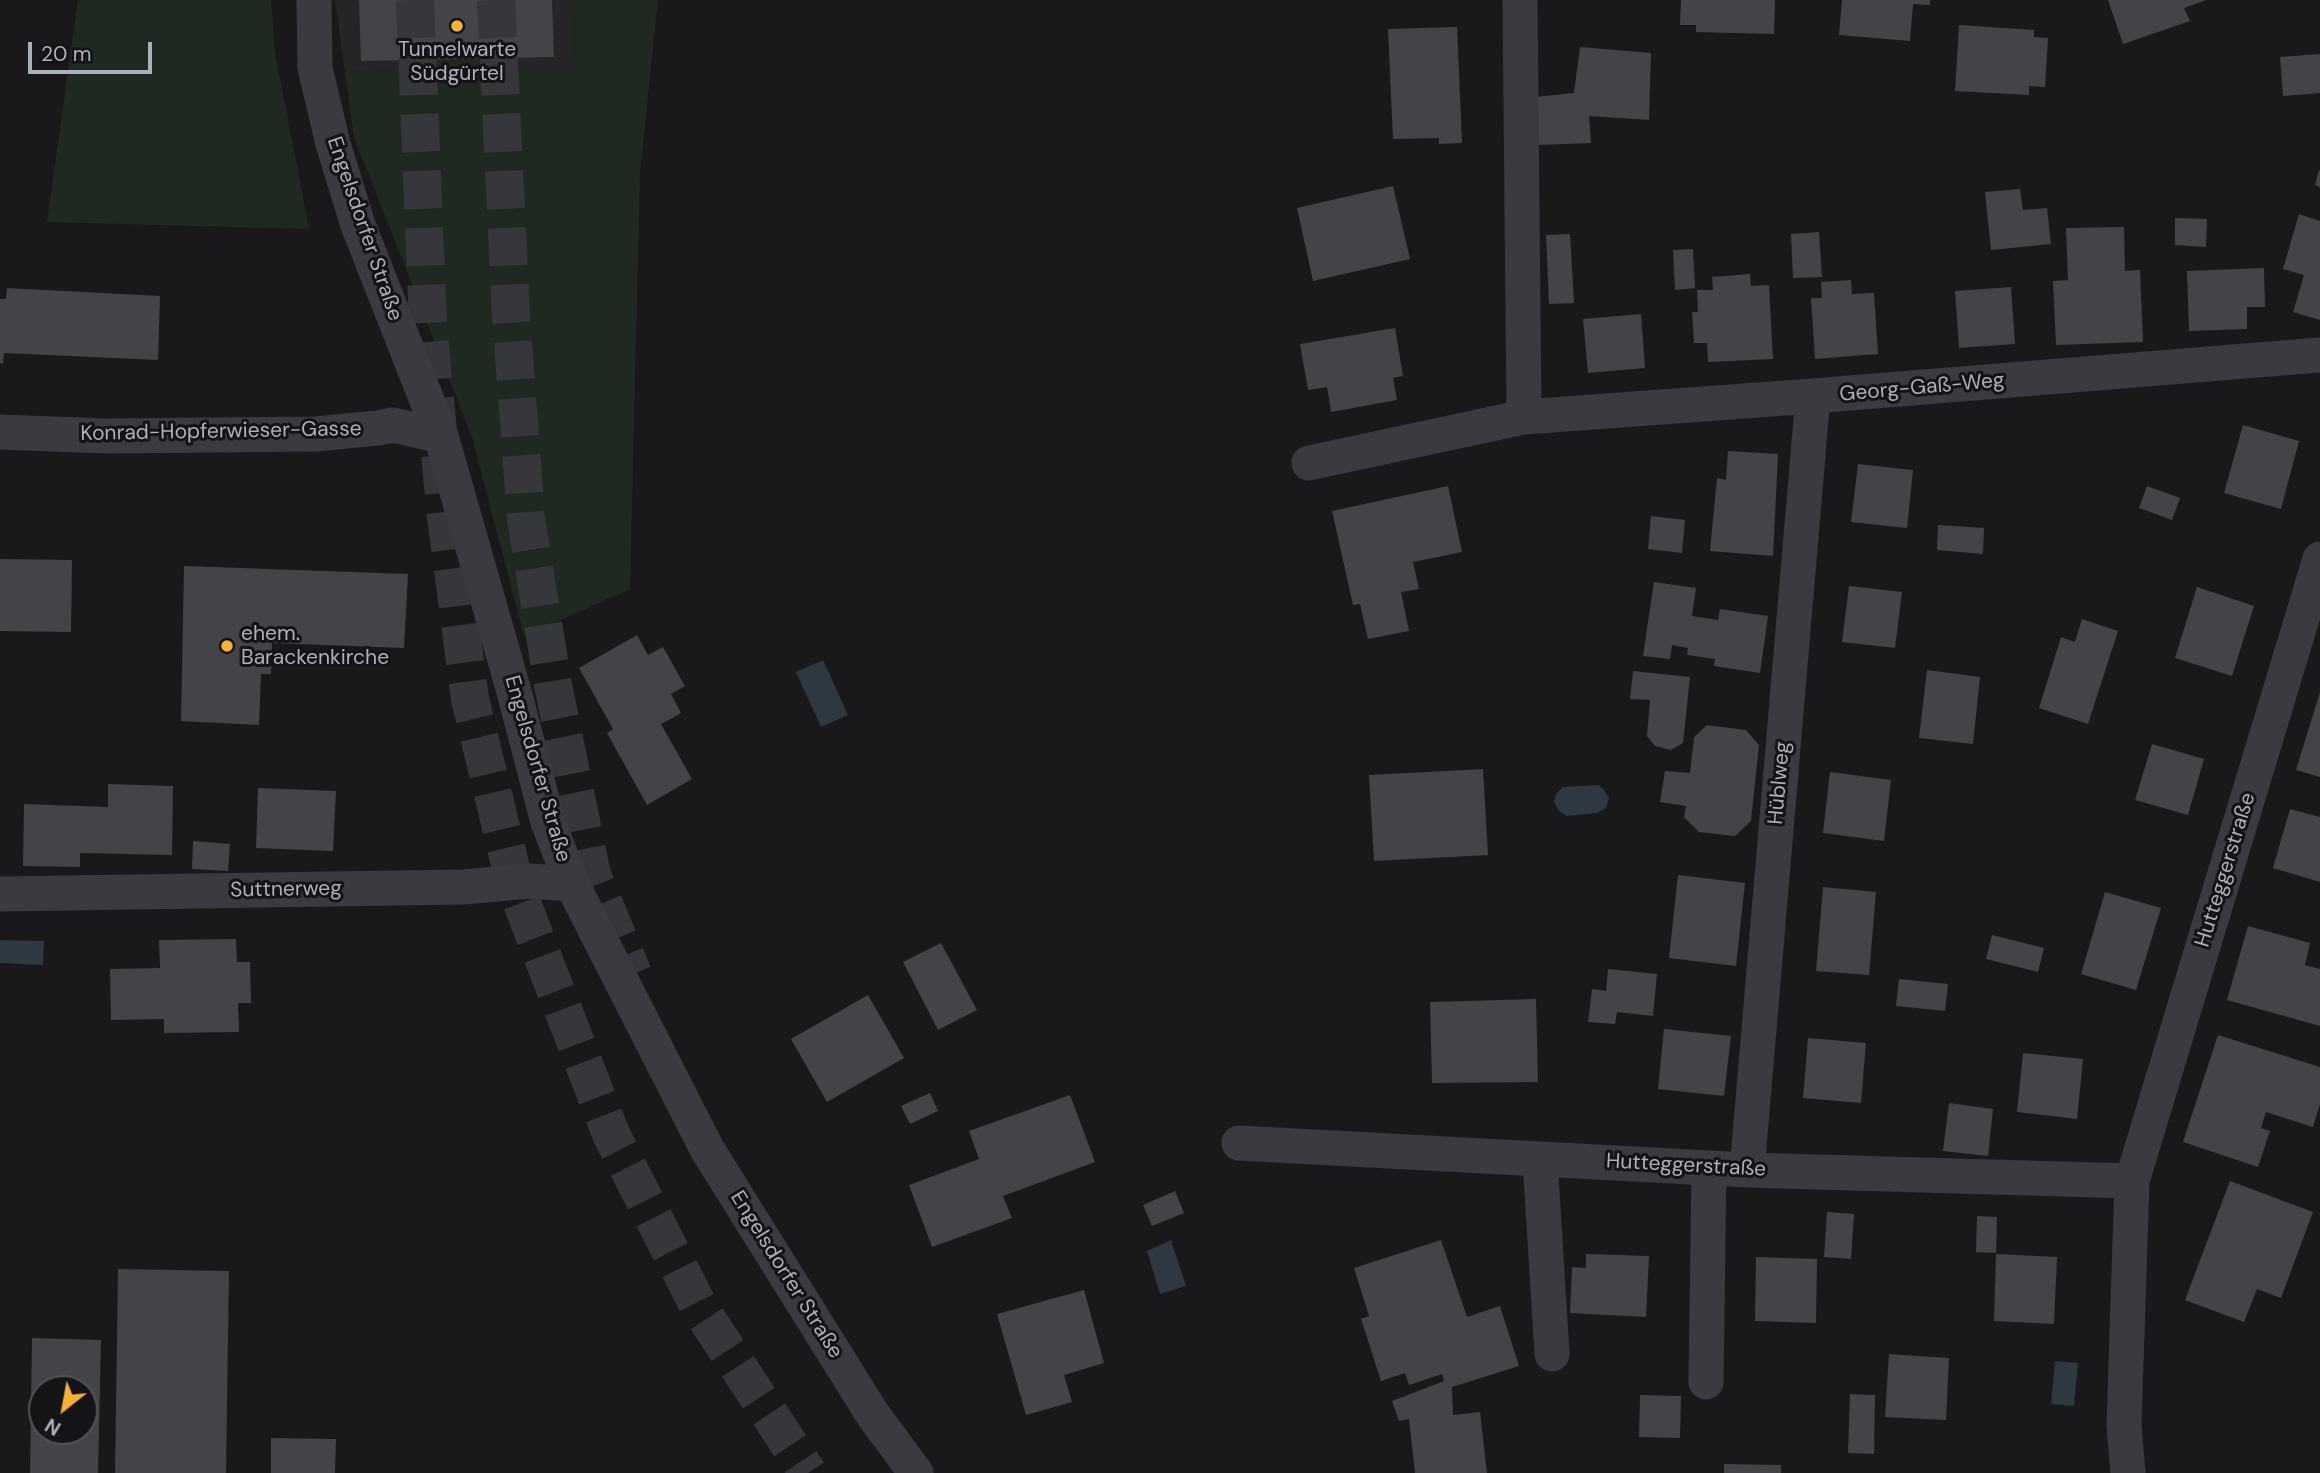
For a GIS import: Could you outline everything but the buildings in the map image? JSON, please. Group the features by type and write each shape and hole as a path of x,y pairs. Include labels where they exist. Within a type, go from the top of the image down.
{"street":[{"name":"Engelsdorfer Straße","path":"314,0 315,68 332,144 358,225 441,436 548,822 572,884 707,1149 873,1415 916,1473"},
{"path":"1520,0 1524,417"},
{"name":"Georg-Gaß-Weg","path":"1309,463 1524,417 2320,355"},
{"name":"Hüblweg","path":"1747,1170 1813,396"},
{"name":"Konrad-Hopferwieser-Gasse","path":"0,432 106,436 316,434 393,425 441,436"},
{"name":"Hutteggerstraße","path":"2127,1473 2124,1425 2132,1181 2320,559"},
{"name":"Suttnerweg","path":"0,894 436,888 537,881 572,884"},
{"name":"Hutteggerstraße","path":"1239,1143 1747,1170 2132,1181"},
{"path":"1540,1159 1552,1354"},
{"path":"1706,1382 1709,1168"}],"shaded area":[{"path":"78,0 271,0 275,52 309,229 47,222"},
{"name":"Tunnelwarte Südgürtel","path":"335,0 573,0 574,68 345,72"},
{"path":"573,0 658,0 640,173 630,589 524,636 472,437 354,137 345,72 574,68"},
{"path":"823,660 848,715 821,727 796,672"},
{"path":"1598,785 1609,798 1606,808 1597,813 1567,816 1559,811 1554,802 1556,794 1563,787"},
{"path":"0,940 44,941 43,965 0,963"},
{"path":"1171,1240 1186,1286 1160,1294 1147,1251"},
{"path":"2055,1361 2078,1363 2074,1406 2051,1404"}],"tunnel":[{"path":"415,0 428,325 446,517 470,699 515,885 611,1134 699,1307 808,1473"},
{"path":"496,0 511,315 526,519 553,685 592,875 633,974"}],"place":[{"name":"Tunnelwarte Südgürtel","path":"457,26"},
{"name":"ehem. Barackenkirche","path":"227,646"}]}
